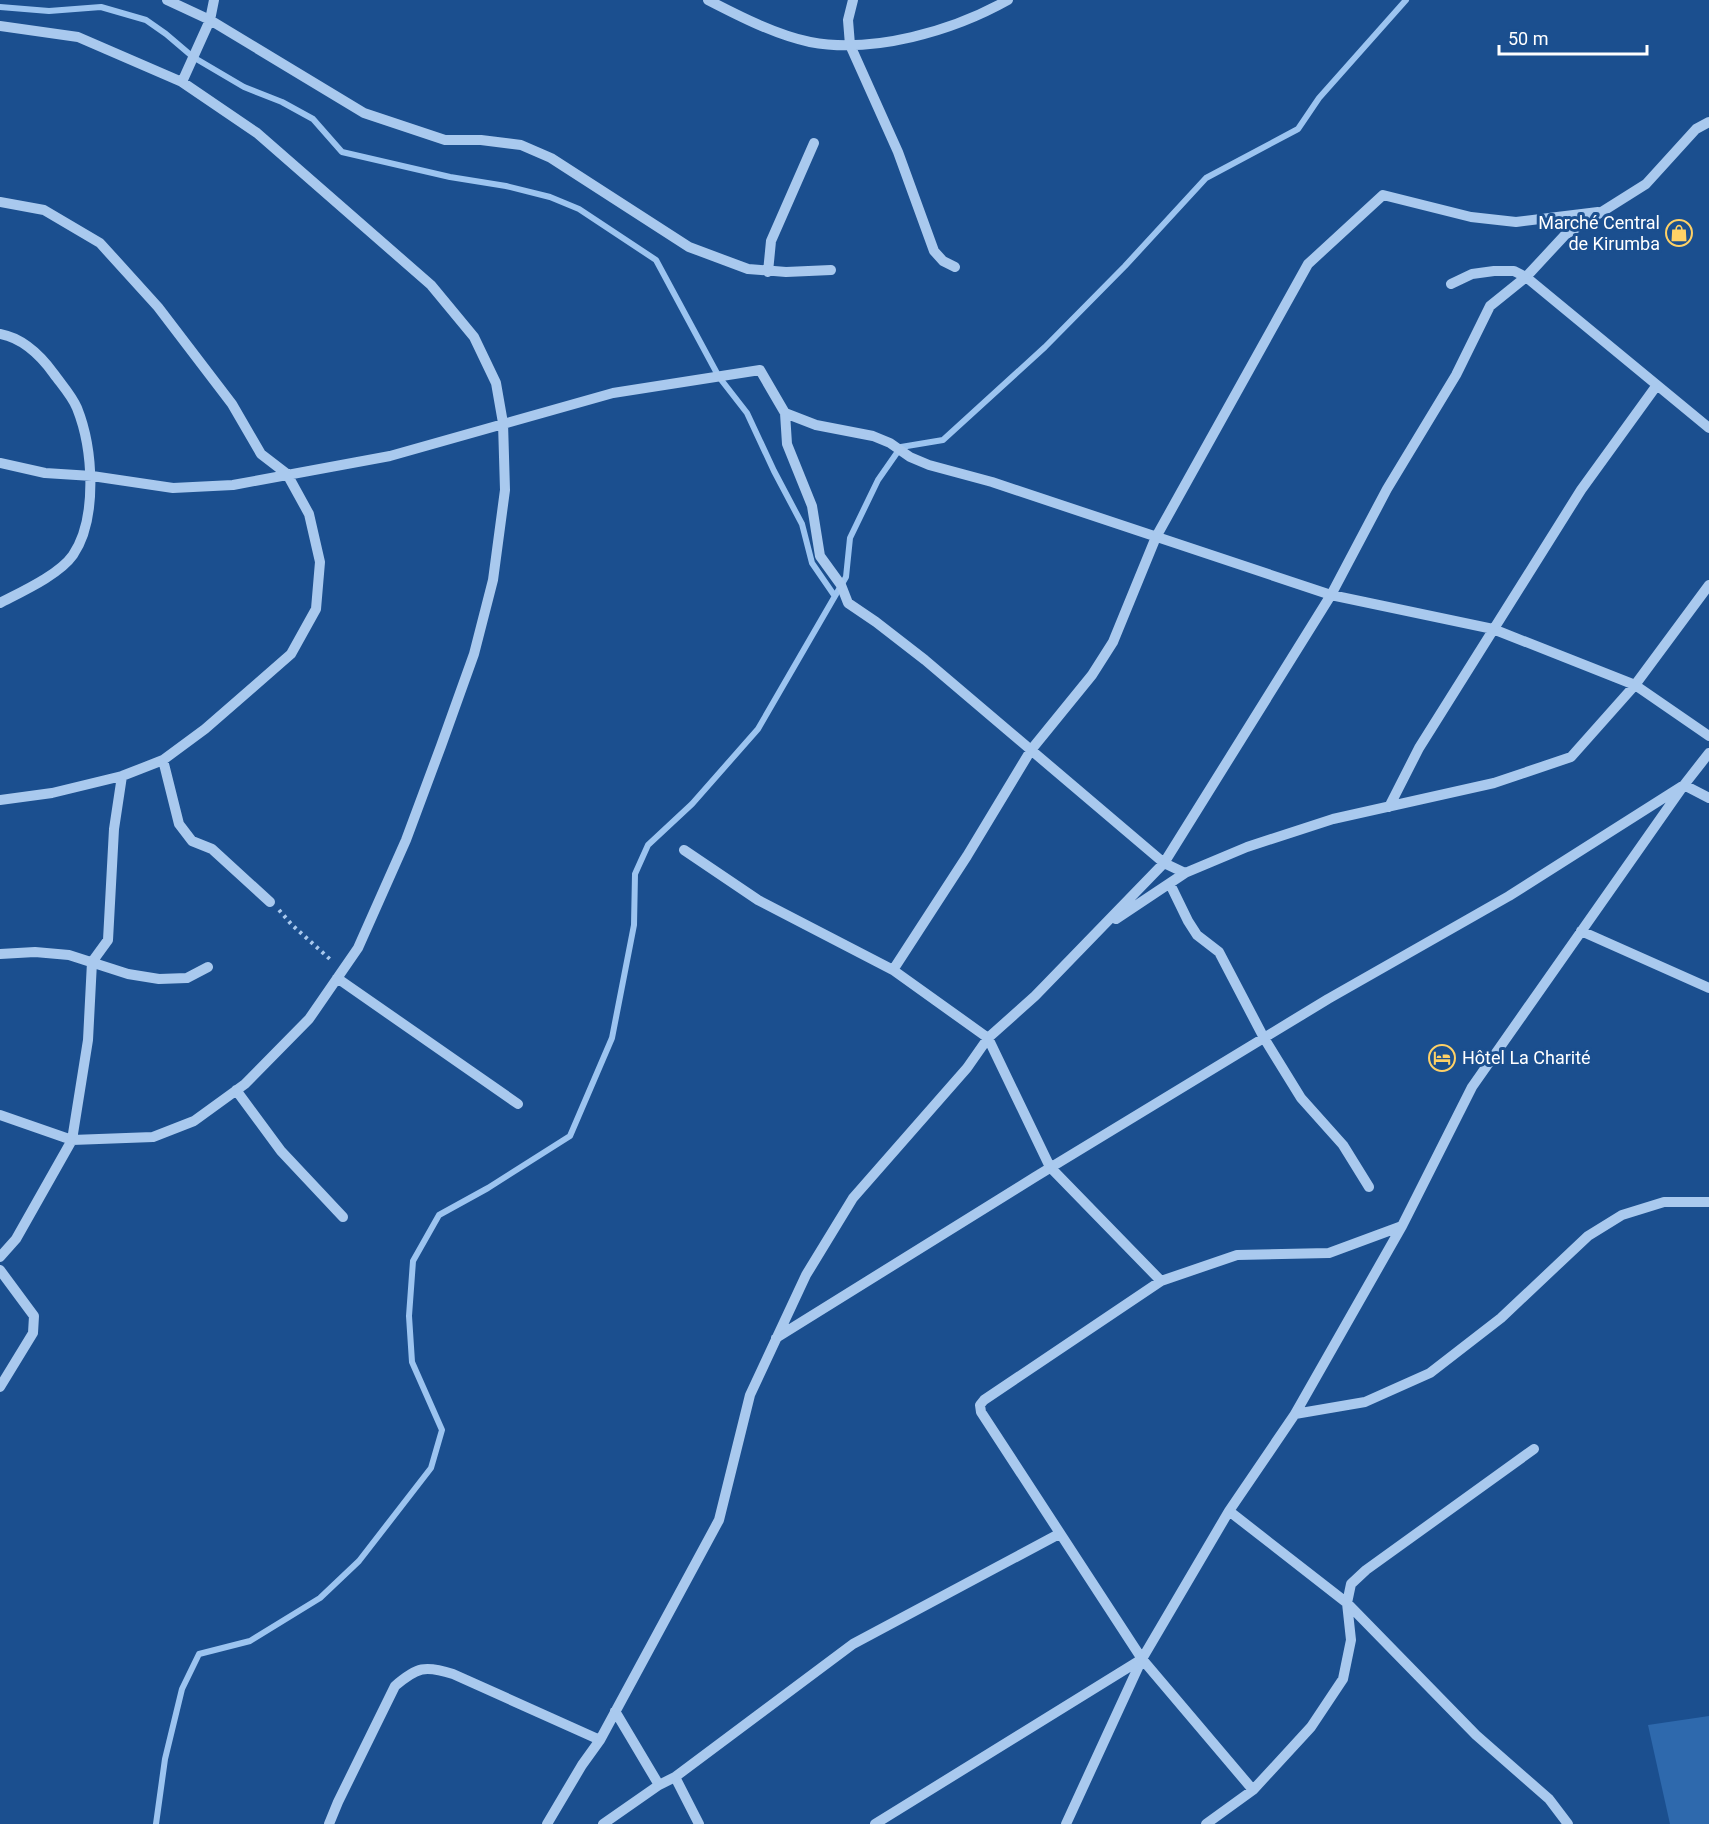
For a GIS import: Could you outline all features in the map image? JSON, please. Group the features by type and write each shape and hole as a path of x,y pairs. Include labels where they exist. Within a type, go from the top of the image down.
{"street":[{"path":"168,0 210,20 364,113 445,141 481,141 521,145 551,158 689,247 748,269 768,272 831,270"},
{"path":"182,82 210,20 214,0"},
{"path":"708,0 749,21 809,42 850,45 913,38 992,9 1008,0"},
{"path":"853,0 848,20 850,45 898,152 934,251 943,261 955,267"},
{"path":"0,26 78,37 182,82 257,133 431,285 474,337 496,383 504,423 506,490 493,580 474,654 405,840 358,948 309,1019 236,1090 194,1121 153,1137 72,1140 0,1115"},
{"path":"546,1824 600,1740 718,1520 750,1395 806,1275 853,1198 967,1068 988,1038 1035,996 1164,863 1331,595 1387,489 1456,375 1490,306 1526,278 1565,235 1646,184 1696,129 1709,122"},
{"path":"768,272 771,241 814,143"},
{"path":"893,970 967,856 1031,750 1092,675 1113,642 1156,537 1308,264 1383,195 1471,217 1516,222 1602,211"},
{"path":"0,202 44,210 100,243 158,307 232,404 261,454 287,474 309,514 320,562 316,609 291,654 205,729 163,760 122,776 52,793 0,800"},
{"path":"1451,284 1472,274 1514,271 1526,278 1709,429"},
{"path":"0,334 7,335 41,356 76,405 87,435 92,476 86,525 72,556 48,578 0,603"},
{"path":"0,463 45,473 92,476 173,488 233,484 390,456 613,393 760,370 785,413 787,444 812,506 820,556 841,585 848,603 925,660 1164,863 1185,873"},
{"path":"1389,807 1419,748 1581,490 1657,385"},
{"path":"785,413 816,425 873,436 890,443 909,457 929,465 992,482 1331,595 1493,629 1635,685 1709,736"},
{"path":"1098,931 1185,873 1247,847 1333,819 1494,783 1571,757 1635,685 1709,585"},
{"path":"1066,1824 1142,1659 1229,1511 1295,1414 1402,1226 1472,1087 1684,785 1709,753"},
{"path":"163,760 179,824 192,841 212,849 270,902"},
{"path":"0,1257 16,1239 72,1140 88,1040 92,962 108,940 113,840 122,776"},
{"path":"1684,785 1709,798"},
{"path":"775,1338 1050,1167 1264,1038 1509,896 1684,785"},
{"path":"684,850 758,900 893,970 988,1038 1050,1167 1161,1281"},
{"path":"1170,884 1197,935 1219,952 1264,1038 1301,1098 1343,1145 1369,1187"},
{"path":"1581,932 1709,988"},
{"path":"0,954 35,952 69,955 128,974 159,979 188,978 208,967"},
{"path":"340,974 518,1104"},
{"path":"236,1090 281,1151 343,1217"},
{"path":"1295,1414 1365,1402 1430,1373 1501,1318 1588,1236 1622,1215 1664,1202 1709,1200"},
{"path":"1253,1790 1142,1659 981,1412 980,1405 984,1400 1161,1281 1237,1255 1329,1252 1402,1226"},
{"path":"0,1270 34,1316 33,1334 0,1388"},
{"path":"1206,1824 1253,1790 1311,1727 1343,1679 1350,1640 1347,1603 1351,1584 1366,1570 1534,1449"},
{"path":"1229,1511 1347,1603 1476,1735 1549,1799 1568,1824"},
{"path":"603,1824 659,1785 675,1777 853,1644 1059,1534"},
{"path":"875,1824 1142,1659"},
{"path":"329,1824 395,1686 411,1672 436,1669 453,1674 600,1740"},
{"path":"615,1711 659,1785"},
{"path":"675,1777 699,1824"}],"path":[{"path":"270,902 340,974"}],"shaded area":[{"path":"1709,1716 1709,1824 1670,1824 1648,1725"}],"waterway":[{"path":"156,1824 165,1759 182,1689 199,1654 250,1641 320,1598 359,1561 431,1468 442,1430 412,1362 409,1316 413,1261 439,1215 488,1188 570,1136 612,1038 634,925 635,874 648,845 692,804 758,729 846,577 850,538 878,480 901,447 943,440 1045,347 1125,266 1206,178 1298,129 1319,98 1406,0"},
{"path":"0,7 49,11 101,7 146,20 193,57 244,87 282,102 313,119 342,152 550,197 579,209 656,260 719,377 747,413 802,524 812,563 834,595"}],"place":[{"name":"Marché Central de Kirumba","path":"1679,233"},
{"name":"Hôtel La Charité","path":"1442,1058"}]}
